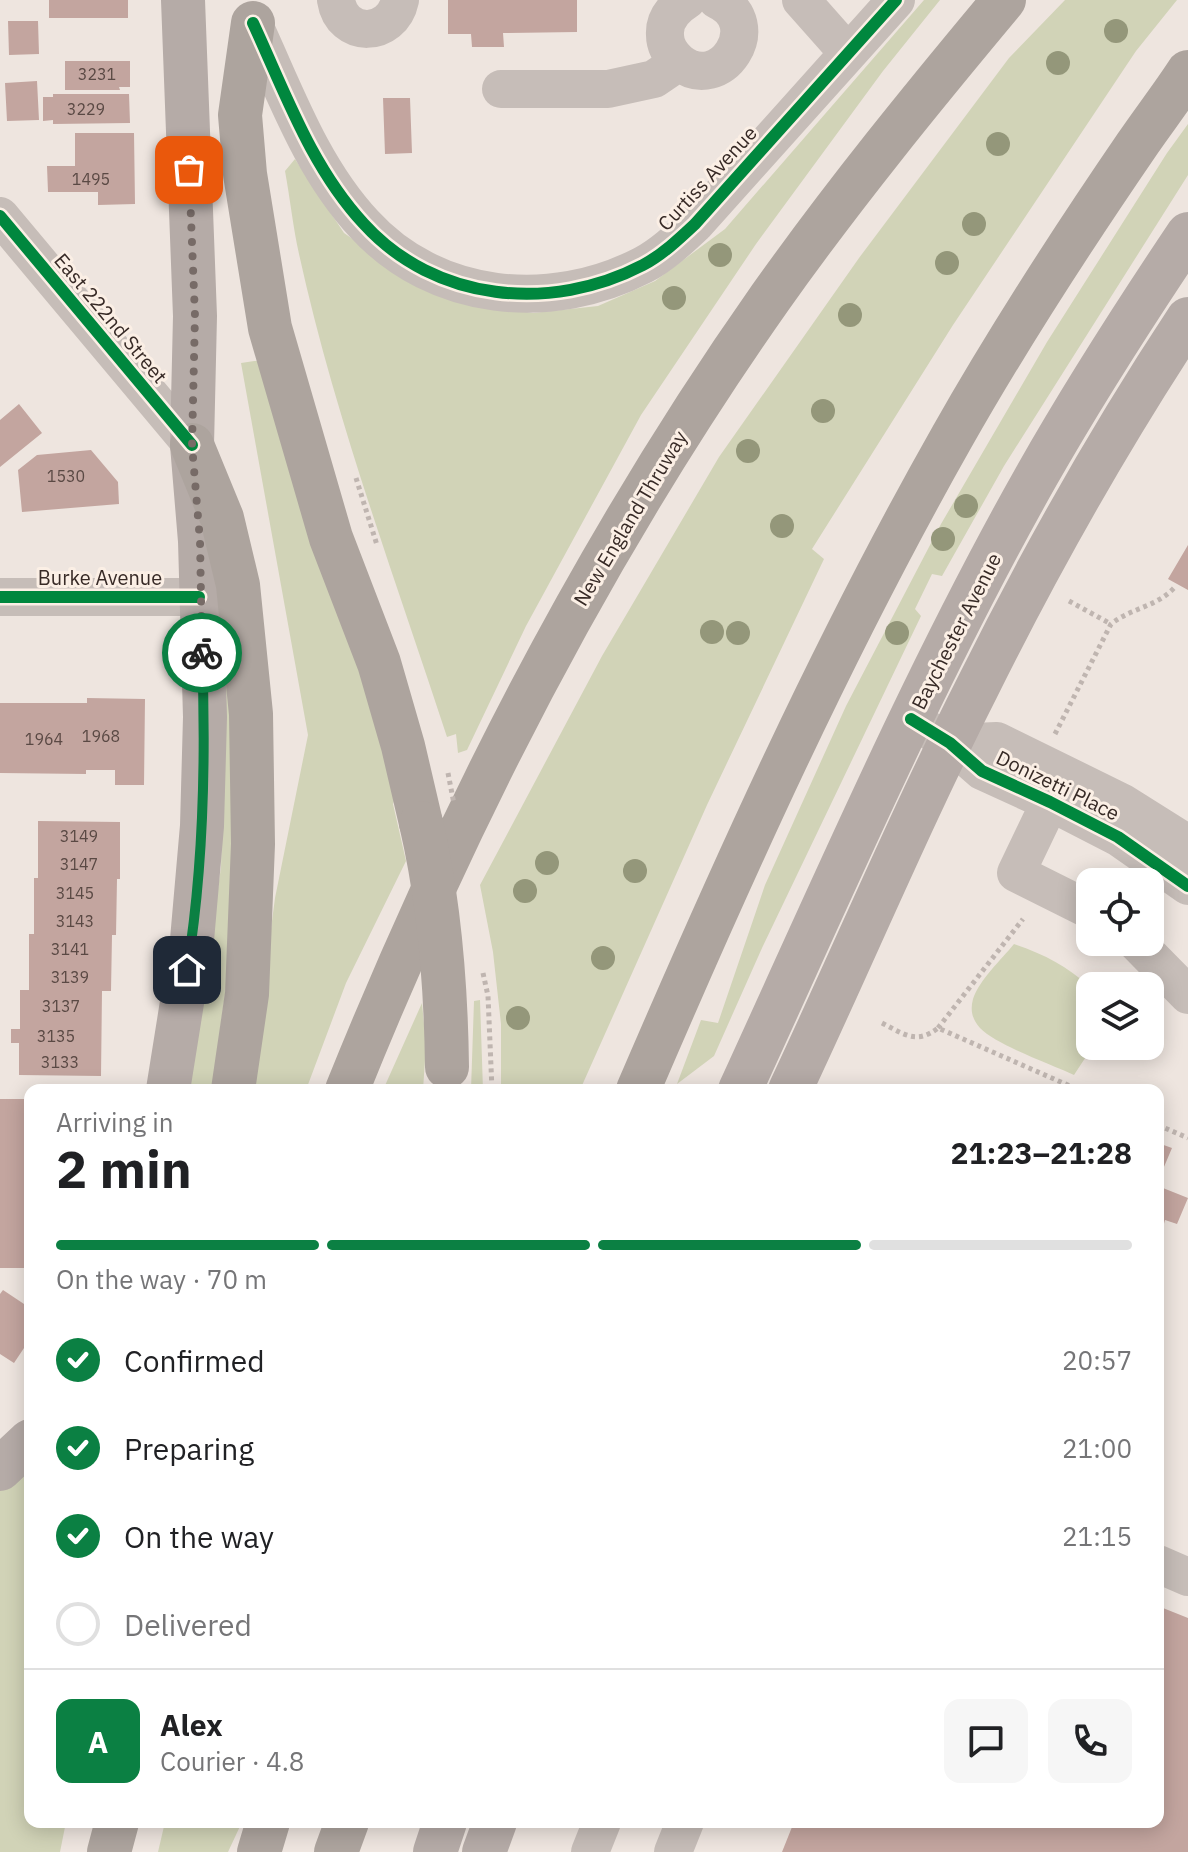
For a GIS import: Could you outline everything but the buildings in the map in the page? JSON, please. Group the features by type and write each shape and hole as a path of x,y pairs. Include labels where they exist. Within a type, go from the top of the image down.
{"highway":[{"name":"New England Thruway","path":"349,1084 404,952 476,797 585,591 643,492 804,251 906,117 994,10"},
{"path":"252,12 240,115 245,174 270,328 327,525 379,663 403,746 433,881 441,941 446,998 447,1078"},
{"path":"641,1084 795,744 945,449 1058,263 1188,72"},
{"path":"192,445 222,518 238,585 251,714 253,844 247,994 234,1084"},
{"path":"89,1852 92,1828"},
{"path":"109,1852 115,1828"},
{"path":"259,1852 266,1828"},
{"path":"336,1852 345,1828"}],"main road":[{"path":"169,1084 192,940 202,826 205,717 199,597 200,541 192,445 195,316 183,0"},
{"name":"Baychester Avenue","path":"743,1084 957,626 1037,476 1137,311 1188,234"},
{"path":"793,1084 950,743 1054,540 1139,395 1188,319"},
{"path":"0,1469 24,1447"},
{"path":"435,1852 443,1828"},
{"path":"484,1852 493,1828"}],"street":[{"path":"336,0 342,17 350,24 371,29 390,20 397,12 400,0"},
{"path":"687,0 670,14 666,24 667,47 679,62 694,70 719,66 729,59 736,48 739,36 735,4"},
{"path":"801,0 848,53"},
{"name":"Curtiss Avenue","path":"252,12 310,149 365,226 415,266 450,283 513,293 548,292 590,285 643,265 664,252 695,224 896,0"},
{"path":"501,89 608,89 654,79 679,62"},
{"name":"East 222nd Street","path":"0,216 192,445"},
{"name":"Burke Avenue","path":"0,597 199,597"},
{"name":"Donizetti Place","path":"911,719 950,743 982,771 1118,837 1188,886"},
{"name":"Donizetti Place","path":"950,743 997,741 1123,803 1188,844"},
{"path":"1050,802 1016,873 1076,903"},
{"path":"1150,956 1188,995"},
{"path":"1164,1567 1188,1577"},
{"path":"590,1852 600,1828"},
{"path":"673,1852 683,1828"}],"path":[{"path":"1053,738 1111,624 1122,615 1164,599 1174,588"},
{"path":"1069,601 1111,624"},
{"path":"882,1023 912,1038 927,1037 938,1028 1023,919"},
{"path":"938,1028 1065,1084"},
{"path":"1164,1128 1188,1138"}],"green space":[{"path":"924,0 940,0 883,71 756,244 641,415 526,626 467,750 458,753 456,734 447,737 348,437 299,254 285,171 295,159 344,233 409,278 461,301 533,313 598,306 655,281 725,229"},
{"path":"1065,0 1177,0 1136,51 953,325 812,549 824,559 707,805 583,1084 501,1084 501,1024 493,952 480,885 602,656 719,457 859,258 1009,58"},
{"path":"1188,124 1188,175 1004,466 942,576 932,574 915,609 921,616 762,948 714,1056 677,1084 701,1020 718,1023 765,885 846,706 941,524 1047,342"},
{"path":"262,360 401,782 393,804 406,861 346,983 308,1084 251,1084 275,898 308,735 241,363"},
{"path":"226,673 236,683 236,913 213,1084 186,1084 200,1017 221,867"},
{"path":"1014,944 1055,961 1076,975 1076,1060 1084,1060 1074,1075 998,1041 980,1028 973,1018 972,1007 976,992"},
{"path":"480,1000 483,1084 471,1084 474,1001"},
{"path":"422,1003 426,1045 423,1084 386,1084"},
{"path":"24,1463 24,1828 65,1828 60,1852 0,1852 0,1482"},
{"path":"164,1828 239,1828 228,1852 158,1852"}],"cycle path":[{"path":"253,23 314,154 345,202 364,224 393,250 425,270 459,284 496,292 533,294 571,290 608,280 643,265 670,246 695,224 896,0"},
{"path":"0,216 192,445"},
{"path":"0,597 199,597"},
{"path":"911,719 950,743 982,771 1118,837 1188,886"}],"way so far":[{"path":"189,170 195,316 192,445 200,541 202,653"}],"route":[{"path":"187,970 202,826 205,717 202,653"}]}
